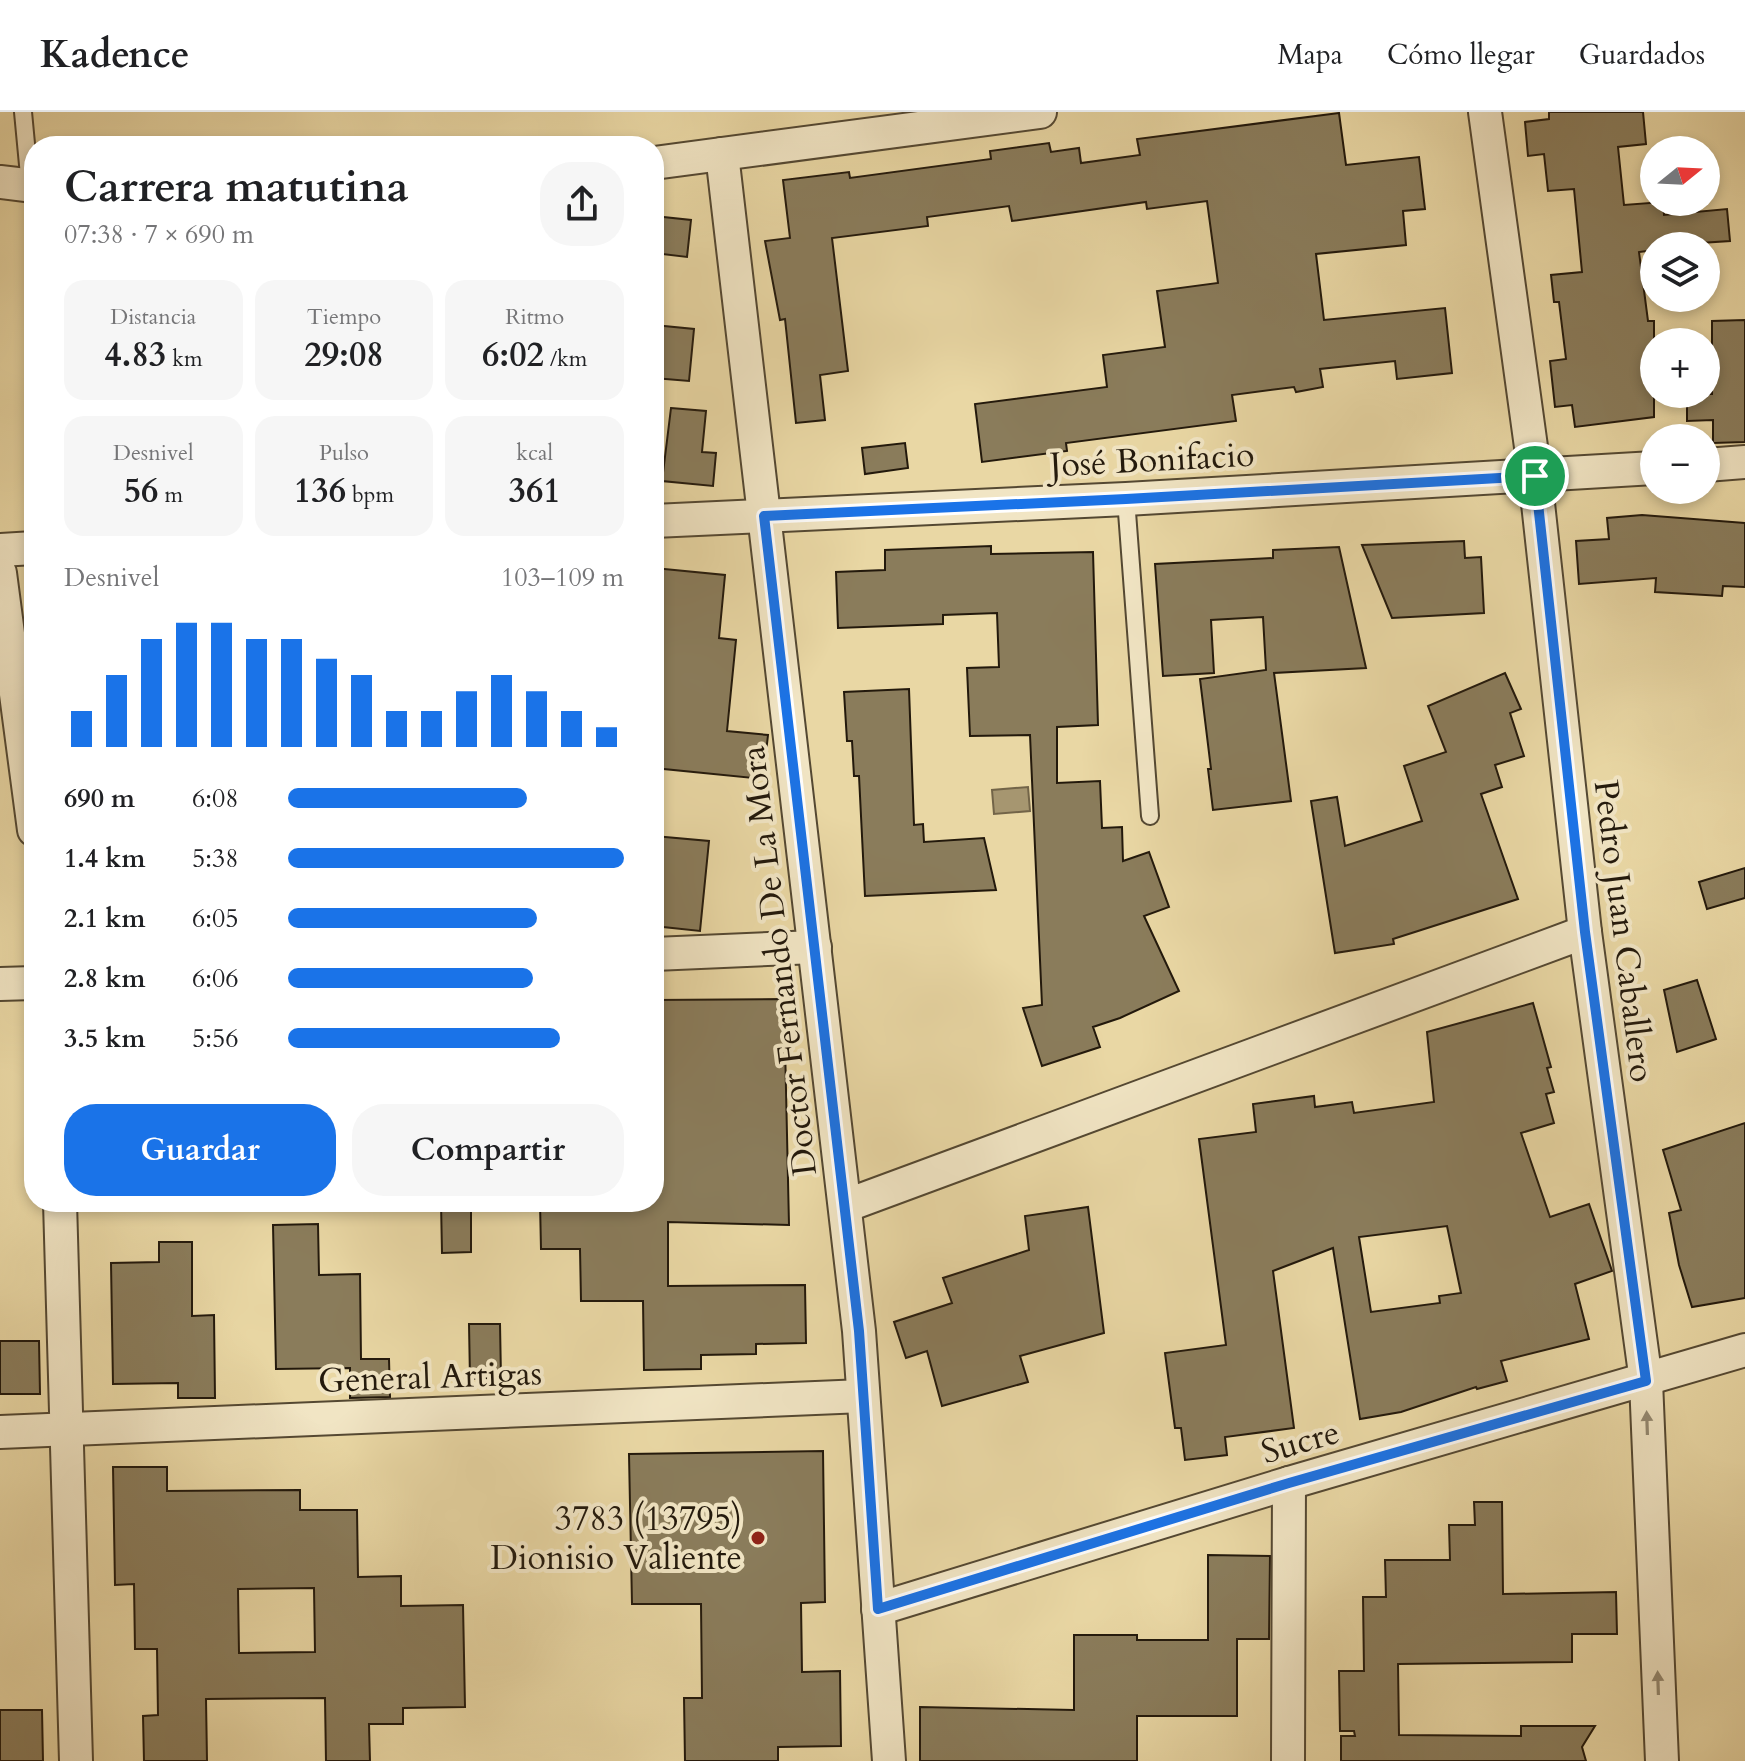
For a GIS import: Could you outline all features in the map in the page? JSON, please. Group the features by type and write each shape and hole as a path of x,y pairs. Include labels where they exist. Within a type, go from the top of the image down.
{"street":[{"path":"664,162 1040,112"},
{"name":"Pedro Juan Caballero","path":"1485,112 1535,476 1585,932 1646,1381 1662,1761"},
{"name":"Doctor Fernando De La Mora","path":"722,154 845,1206 863,1396 889,1761"},
{"path":"1720,464 1745,462"},
{"name":"José Bonifacio","path":"664,521 1126,499 1640,469"},
{"path":"0,550 24,549"},
{"path":"0,573 24,754"},
{"path":"845,1206 1585,932"},
{"path":"664,954 815,947"},
{"path":"0,984 24,983"},
{"path":"60,1212 76,1761"},
{"name":"Sucre","path":"878,1609 1289,1483 1745,1350"},
{"name":"General Artigas","path":"0,1432 863,1396"},
{"path":"1288,1761 1289,1483"}],"lane":[{"path":"21,185 23,112"},
{"path":"1126,499 1150,816"}],"shaded area":[{"path":"1028,787 1030,811 994,814 992,790"}],"building":[{"path":"1549,112 1643,112 1645,136 1640,136 1640,145 1618,147 1624,205 1640,204 1640,216 1720,216 1720,210 1727,209 1730,241 1720,242 1720,232 1640,232 1640,312 1647,312 1648,321 1654,321 1654,328 1640,328 1640,408 1654,408 1654,417 1575,427 1572,405 1555,407 1550,361 1566,359 1559,302 1554,302 1551,275 1582,272 1574,189 1548,191 1544,154 1528,156 1525,122 1549,119"},
{"path":"1339,113 1346,165 1419,157 1425,209 1403,211 1406,245 1316,254 1324,320 1445,308 1452,373 1397,379 1395,361 1320,369 1323,387 1296,392 1294,387 1232,395 1236,421 1066,443 1067,451 982,462 975,404 1107,387 1103,355 1165,347 1157,291 1218,283 1207,201 1147,209 1146,202 1012,221 1009,206 927,217 928,226 832,238 848,371 820,375 825,420 796,423 785,319 780,320 765,241 790,238 783,180 849,172 850,178 991,159 990,151 1049,143 1051,152 1079,148 1081,163 1140,155 1137,139"},
{"path":"664,217 691,220 687,257 664,254"},
{"path":"1745,320 1745,442 1720,443 1720,424 1713,424 1713,420 1687,421 1687,408 1720,408 1720,328 1712,328 1712,321"},
{"path":"664,326 694,329 689,381 664,379"},
{"path":"671,408 706,411 702,452 716,453 713,486 664,481"},
{"path":"905,443 908,468 865,474 862,448"},
{"path":"1642,515 1745,523 1745,587 1723,586 1722,596 1655,592 1656,578 1579,584 1576,541 1609,539 1607,518"},
{"path":"1464,541 1465,558 1481,557 1484,613 1392,618 1362,545"},
{"path":"991,546 991,554 1093,552 1098,725 1057,727 1057,783 1100,781 1102,828 1122,827 1123,861 1149,852 1169,907 1144,916 1179,991 1093,1027 1100,1047 1042,1066 1023,1008 1042,1005 1030,735 970,736 967,668 999,667 997,613 943,615 943,624 838,628 836,572 885,570 885,550"},
{"path":"1339,547 1366,668 1274,673 1291,801 1213,810 1200,679 1266,670 1263,617 1211,620 1214,673 1163,676 1155,564 1273,558 1273,550"},
{"path":"664,569 725,575 719,638 736,640 727,731 768,735 763,779 664,769"},
{"path":"1505,673 1521,709 1510,713 1524,756 1495,765 1502,787 1481,794 1518,899 1393,939 1394,944 1335,953 1311,801 1337,797 1345,846 1422,821 1404,766 1446,752 1428,706"},
{"path":"909,689 914,825 923,824 924,842 984,838 996,890 865,896 859,776 854,776 852,741 847,741 844,692"},
{"path":"664,837 709,841 700,931 664,927"},
{"path":"1745,868 1745,898 1707,909 1699,882"},
{"path":"1697,980 1716,1039 1677,1052 1664,990"},
{"path":"784,999 789,1225 668,1222 668,1286 805,1285 806,1343 756,1344 756,1354 701,1355 701,1369 644,1370 643,1301 581,1301 580,1249 541,1249 540,1212 664,1212 664,1000"},
{"path":"1533,1003 1551,1067 1547,1068 1554,1092 1546,1094 1554,1123 1521,1133 1550,1217 1589,1204 1612,1271 1575,1284 1589,1339 1501,1361 1507,1381 1476,1387 1401,1412 1360,1419 1333,1248 1273,1271 1294,1428 1225,1437 1227,1455 1185,1460 1181,1428 1175,1428 1165,1353 1226,1345 1199,1139 1256,1132 1253,1104 1314,1096 1315,1107 1352,1102 1354,1113 1434,1102 1427,1032","holes":["1447,1226 1461,1293 1439,1296 1440,1303 1371,1312 1359,1237"]},
{"path":"1745,1123 1745,1298 1692,1307 1679,1265 1669,1213 1681,1210 1663,1150"},
{"path":"1088,1207 1104,1333 1020,1356 1028,1382 942,1406 927,1351 906,1358 894,1322 952,1303 943,1278 1029,1250 1025,1216"},
{"path":"441,1212 471,1212 471,1252 442,1253"},
{"path":"318,1224 319,1275 360,1274 361,1359 389,1359 390,1397 350,1398 350,1368 276,1369 273,1225"},
{"path":"159,1242 192,1242 192,1316 214,1315 215,1398 178,1398 178,1383 113,1384 111,1263 159,1262"},
{"path":"469,1324 500,1324 501,1378 470,1379"},
{"path":"0,1341 39,1341 40,1394 0,1394"},
{"path":"823,1451 825,1602 801,1603 802,1672 840,1671 841,1746 778,1747 778,1761 685,1761 684,1698 702,1698 701,1604 632,1604 629,1454"},
{"path":"113,1467 167,1467 167,1491 300,1490 300,1510 357,1510 358,1577 401,1576 401,1606 463,1605 465,1707 403,1708 403,1724 369,1724 370,1761 326,1761 325,1698 206,1699 207,1761 144,1761 143,1716 158,1715 157,1649 135,1649 134,1584 115,1585","holes":["314,1588 315,1652 239,1653 238,1589"]},
{"path":"1474,1502 1502,1502 1503,1594 1616,1592 1617,1634 1572,1634 1572,1662 1398,1664 1399,1735 1521,1736 1521,1726 1595,1726 1582,1747 1586,1761 1341,1761 1341,1736 1355,1736 1354,1731 1340,1731 1339,1671 1364,1671 1363,1597 1386,1597 1385,1560 1450,1560 1449,1525 1475,1525"},
{"path":"1208,1555 1270,1556 1269,1639 1237,1639 1237,1716 1137,1716 1137,1761 920,1761 920,1707 1074,1710 1074,1635 1137,1635 1137,1640 1208,1640"},
{"path":"0,1710 42,1710 43,1761 0,1761"}],"place":[{"name":"3783 (13795) Dionisio Valiente","path":"758,1538"}],"route":[{"path":"1535,476 1585,932 1646,1381 1289,1483 878,1609 859,1331 764,516 1535,476"}]}
